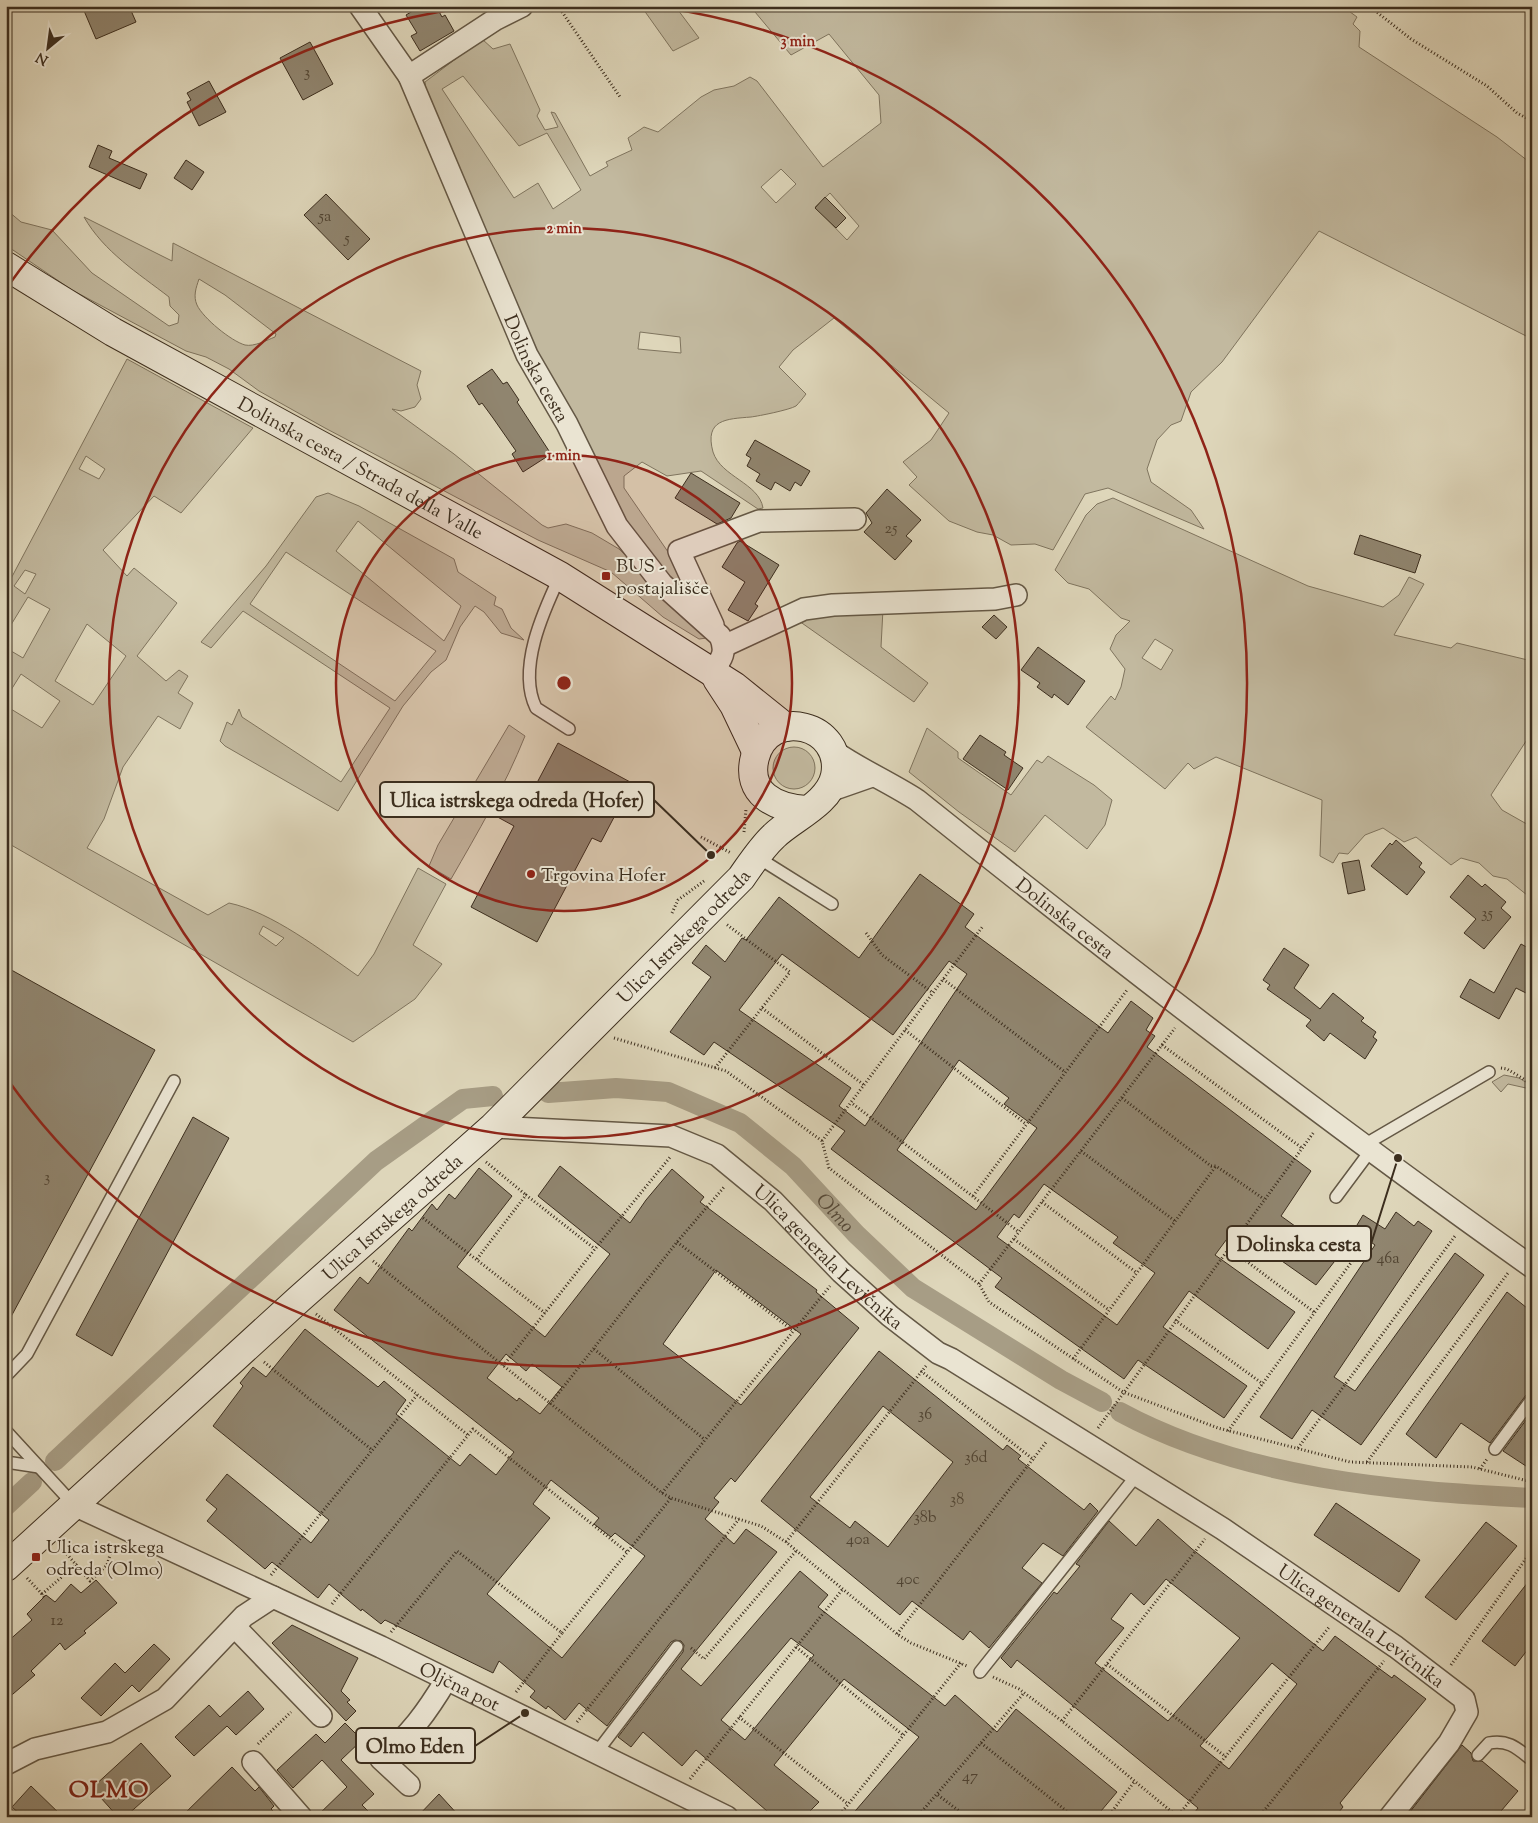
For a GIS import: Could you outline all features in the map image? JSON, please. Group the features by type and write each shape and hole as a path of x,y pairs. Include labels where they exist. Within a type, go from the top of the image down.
{"street":[{"name":"Dolinska cesta","path":"360,6 409,76 527,355 567,424 617,526 662,584 720,638"},
{"path":"409,76 496,19 522,6"},
{"name":"Dolinska cesta / Strada della Valle","path":"6,266 114,332 560,576 712,672 752,699 785,727"},
{"path":"712,672 724,655 720,638 679,551 759,521 856,519"},
{"path":"720,638 804,609 833,605 995,599 1016,595"},
{"name":"Dolinska cesta / Strada della Valle","path":"712,672 734,705 756,751"},
{"path":"757,857 756,801 758,789 754,777 753,764 756,751 763,740 773,731 785,727 798,726 812,730 824,738 832,750 836,764 835,778 829,791"},
{"path":"832,750 872,776"},
{"name":"Dolinska cesta","path":"872,776 895,786 917,800 1137,975 1368,1148 1532,1267"},
{"path":"756,801 806,810 829,791 872,776"},
{"name":"Ulica Istrskega odreda","path":"6,1568 298,1300 493,1127 741,878 773,836 806,810"},
{"name":"Ulica generala Levičnika","path":"493,1127 671,1136 717,1155 773,1201 841,1272 890,1316 938,1353 951,1359 1216,1525 1396,1646 1441,1680 1464,1699 1467,1712 1449,1743 1390,1817"},
{"name":"Oljčna pot","path":"74,1505 381,1647 727,1817"},
{"path":"6,1764 35,1749 107,1732 165,1699 266,1594"},
{"path":"235,1626 321,1716"},
{"path":"409,1785 381,1759 400,1744 425,1716 446,1680"},
{"path":"253,1762 301,1817"}],"lane":[{"path":"560,576 540,622 533,647 530,688 536,708 569,728"},
{"path":"757,857 832,904"},
{"path":"1336,1197 1368,1148 1489,1072"},
{"path":"6,1376 27,1354 174,1081"},
{"path":"1495,1449 1532,1399"},
{"path":"6,1432 74,1505"},
{"path":"6,1462 39,1466"},
{"path":"980,1672 1136,1476"},
{"path":"597,1752 677,1647"},
{"path":"1478,1755 1490,1743 1504,1742 1515,1746 1532,1760"}],"path":[{"path":"558,6 620,97"},
{"path":"1371,7 1411,39 1487,86 1517,113 1532,121"},
{"path":"747,825 756,801"},
{"path":"701,837 757,857"},
{"path":"708,910 790,972 715,1068"},
{"path":"822,1141 983,926"},
{"path":"866,933 882,954 933,993"},
{"path":"943,979 1065,1072"},
{"path":"973,1196 1128,987"},
{"path":"762,1008 864,1085"},
{"path":"979,1284 1178,1024"},
{"path":"589,1030 726,1071 822,1141 829,1168 979,1284 989,1302 1123,1392 1228,1431 1350,1462 1472,1467 1532,1482"},
{"path":"905,1030 1026,1124"},
{"path":"1162,1045 1302,1148"},
{"path":"1489,1072 1499,1068 1507,1069 1532,1084"},
{"path":"1122,1098 1211,1166 1216,1166 1264,1199"},
{"path":"853,1104 1019,1232"},
{"path":"1086,1445 1175,1320 1316,1130"},
{"path":"503,1366 595,1248 684,1141"},
{"path":"469,1148 595,1248"},
{"path":"1081,1151 1175,1221"},
{"path":"1073,1359 1216,1166"},
{"path":"550,1404 677,1242 737,1171"},
{"path":"476,1259 526,1195"},
{"path":"1042,1202 1137,1273"},
{"path":"406,1204 545,1313"},
{"path":"1298,1448 1457,1233"},
{"path":"1014,1239 1109,1310"},
{"path":"677,1242 792,1330"},
{"path":"1229,1248 1314,1312"},
{"path":"357,1249 662,1493 671,1498 762,1526 786,1542 842,1590 911,1644 961,1663 1024,1693 1062,1721 1178,1817 1342,1610"},
{"path":"1228,1431 1361,1249"},
{"path":"1367,1463 1510,1271"},
{"path":"662,1493 792,1330 841,1272"},
{"path":"298,1300 468,1435"},
{"path":"1175,1320 1263,1384"},
{"path":"247,1348 372,1450"},
{"path":"594,1349 704,1439"},
{"path":"786,1542 921,1371 938,1353"},
{"path":"921,1371 1034,1460"},
{"path":"266,1594 372,1450 417,1395"},
{"path":"897,1634 1034,1460 1058,1426"},
{"path":"320,1620 472,1429 627,1552"},
{"path":"504,1707 671,1498"},
{"path":"565,1737 739,1519"},
{"path":"1062,1721 1216,1525"},
{"path":"46,1531 92,1582 106,1565 123,1527"},
{"path":"1441,1680 1532,1550"},
{"path":"381,1647 394,1626 457,1551 562,1633"},
{"path":"677,1647 683,1642 704,1659 796,1551"},
{"path":"44,1597 42,1594 76,1564"},
{"path":"679,1793 842,1590"},
{"path":"1259,1817 1396,1646"},
{"path":"796,1647 903,1735"},
{"path":"838,1817 961,1663"},
{"path":"1107,1664 1226,1756"},
{"path":"917,1817 1024,1693"},
{"path":"253,1762 252,1749 304,1699"},
{"path":"740,1717 848,1804"},
{"path":"981,1743 1074,1817"},
{"path":"1108,1817 1134,1782"},
{"path":"938,1795 967,1817"}],"shaded area":[{"path":"641,6 675,6 699,38 673,51"},
{"path":"750,6 1342,6 1357,17 1353,24 1360,31 1359,47 1497,137 1528,161 1532,157 1532,339 1319,231 1222,362 1191,392 1181,421 1171,425 1157,440 1147,469 1151,482 1191,510 1204,529 1108,488 1085,494 1053,550 1035,544 1011,545 993,535 977,532 949,521 909,485 917,477 903,462 931,440 949,413 834,318 793,350 779,367 806,394 796,406 767,414 726,420 715,427 712,433 711,441 717,461 755,492 763,508 758,509 701,471 667,476 642,462 624,476 624,488 675,562 691,593 685,599 659,573 604,484 529,343 428,107 425,82 482,39 493,49 510,44 540,110 537,116 545,130 558,127 551,112 555,113 590,176 608,166 606,162 632,150 628,138 644,127 658,132 701,97 714,90 734,86 750,77 757,81 823,167 881,123 879,95 829,34 791,55","holes":["463,76 519,146 547,133 581,190 553,209 538,183 514,198 442,89","781,169 796,184 776,203 761,187","830,193 859,226 847,240 815,207","640,332 680,337 681,353 638,349"]},
{"path":"8,211 21,222 52,230 92,273 169,326 178,323 179,315 170,306 169,297 101,241 84,217 172,261 173,243 421,371 417,385 421,399 415,407 401,411 392,409 454,454 542,525 548,528 566,524 592,533 619,549 707,638 699,639 663,617 611,572 538,540 488,514 325,428 259,391 229,369 206,357 186,351 72,290 10,248 6,240","holes":["199,279 225,295 276,334 275,337 260,343 245,345 225,334 205,316 197,305 195,295"]},
{"path":"127,359 253,428 181,513 154,496 103,550 127,576 134,568 177,603 137,656 166,681 179,670 188,676 178,693 193,703 180,729 158,716 123,767 104,819 87,848 208,915 229,903 279,923 313,944 358,976 374,954 418,868 446,884 413,945 442,964 415,999 353,1042 6,842 6,706 42,728 60,701 21,674 6,698 6,648 23,658 50,609 28,597 6,633 6,588","holes":["86,456 105,469 99,479 79,469","25,570 36,574 25,594 14,586","87,624 126,656 93,705 55,681","263,926 284,938 276,946 259,934"]},
{"path":"328,493 359,506 454,559 458,572 496,597 494,605 502,609 511,628 524,640 501,633 484,612 475,606 460,627 446,660 431,672 403,706 338,811 225,746 220,741 227,722 232,725 239,709 242,717 341,782 390,708 243,611 211,648 201,642 266,566 316,497","holes":["358,521 461,606 444,641 336,551","286,552 436,651 395,701 250,604"]},
{"path":"1113,498 1308,586 1383,607 1399,595 1409,577 1424,584 1394,635 1451,648 1457,643 1532,661 1532,732 1491,795 1502,810 1532,827 1532,899 1507,879 1493,876 1479,863 1461,858 1451,865 1416,837 1404,842 1383,828 1365,835 1348,854 1339,853 1333,863 1320,856 1322,800 1216,757 1194,769 1188,763 1165,789 1086,727 1111,696 1115,700 1121,687 1125,669 1110,649 1116,635 1130,621 1121,618 1089,589 1068,583 1055,570 1086,515 1097,504","holes":["1155,639 1173,650 1161,670 1142,658"]},
{"path":"883,609 881,647 928,683 914,702 799,621 830,613"},
{"path":"509,725 525,736 500,791 451,879 429,866 438,845"},
{"path":"927,728 958,752 958,758 1011,795 1037,760 1042,763 1048,756 1094,785 1112,800 1105,825 1087,849 1045,815 1015,852 959,812 909,772"},
{"path":"798,747 806,750 812,756 815,768 812,780 806,786 790,789 782,786 776,780 773,764 776,756 782,750"},
{"path":"1504,1075 1519,1078 1532,1086 1532,1092 1526,1088 1508,1084 1501,1092 1492,1082"}],"building":[{"path":"82,6 129,6 136,22 96,39"},
{"path":"421,6 436,6 442,17 445,15 454,31 420,51 411,36 417,33 406,15"},
{"path":"310,42 333,84 303,100 280,58"},
{"path":"209,81 226,112 199,126 187,102 191,100 187,93"},
{"path":"98,145 112,151 109,158 147,174 140,189 89,167"},
{"path":"186,160 204,172 192,190 174,178"},
{"path":"326,194 370,239 348,260 304,215"},
{"path":"825,197 846,218 836,228 815,208"},
{"path":"492,369 503,384 507,382 519,400 517,402 551,454 523,472 512,454 516,451 482,403 479,405 467,386"},
{"path":"755,440 810,471 801,486 795,482 790,491 775,482 771,490 756,481 760,474 747,466 751,458 746,455"},
{"path":"691,473 740,503 731,518 717,524 675,498"},
{"path":"887,489 921,520 906,536 912,541 895,560 864,532 872,523 866,513"},
{"path":"1360,535 1421,555 1415,573 1354,554"},
{"path":"740,541 779,565 755,604 758,606 748,621 728,610 745,582 722,567"},
{"path":"994,615 1007,627 996,639 982,627"},
{"path":"1038,647 1085,681 1068,705 1054,694 1052,698 1037,687 1040,683 1021,670"},
{"path":"980,735 1006,752 1004,755 1023,768 1008,790 963,759"},
{"name":"Trgovina Hofer","path":"558,743 632,783 601,842 592,838 537,942 471,907 514,826 492,814 508,784 530,796"},
{"path":"1396,840 1422,863 1419,867 1425,872 1407,895 1371,866 1390,843 1392,845"},
{"path":"1359,860 1365,890 1348,894 1342,863"},
{"path":"920,874 974,914 965,927 1108,1033 1131,1001 1153,1018 1146,1030 1155,1036 1147,1047 1311,1171 1281,1216 1338,1257 1316,1285 1235,1228 1215,1255 1295,1312 1268,1349 1189,1291 1163,1327 1247,1386 1224,1418 1138,1360 1124,1379 995,1287 1002,1278 831,1149 845,1131 714,1042 704,1055 670,1032 711,977 692,963 706,945 725,962 742,938 746,940 779,897 859,958","holes":["782,954 893,1035 949,961 967,974 865,1126 839,1106 851,1088 739,1010","959,1060 1009,1098 1004,1104 1037,1128 976,1210 897,1150","1044,1184 1118,1237 1113,1243 1155,1273 1117,1325 997,1237 1014,1214 1019,1218"]},
{"path":"1468,875 1482,887 1485,884 1506,902 1501,908 1511,917 1484,949 1464,933 1476,919 1450,897"},
{"path":"1521,944 1532,950 1532,996 1516,988 1499,1019 1460,997 1470,979 1494,993"},
{"path":"1284,948 1309,965 1294,988 1320,1009 1333,993 1364,1018 1361,1021 1376,1032 1373,1037 1377,1040 1365,1059 1330,1033 1324,1041 1306,1026 1311,1020 1267,989 1270,985 1263,980"},
{"path":"6,967 155,1050 6,1326"},
{"path":"193,1117 229,1138 112,1356 76,1335"},
{"path":"560,1166 630,1223 672,1169 704,1197 700,1202 817,1290 816,1292 859,1328 735,1482 731,1478 714,1498 719,1502 705,1519 734,1544 746,1529 777,1552 681,1669 701,1686 800,1571 828,1595 818,1607 945,1706 955,1695 997,1732 1016,1709 1117,1792 1096,1817 850,1817 919,1737 844,1679 774,1765 819,1802 804,1817 774,1817 696,1750 682,1766 643,1732 631,1747 618,1737 683,1652 684,1645 681,1641 675,1640 671,1642 607,1726 579,1703 565,1720 548,1706 546,1709 530,1697 535,1691 499,1661 493,1673 385,1620 381,1624 362,1609 361,1611 329,1584 318,1598 272,1562 265,1569 207,1521 217,1509 206,1500 227,1474 311,1543 329,1520 213,1426 243,1386 240,1383 253,1367 266,1377 305,1329 378,1387 384,1381 406,1400 396,1414 460,1466 470,1454 496,1475 514,1452 334,1310 360,1277 368,1284 409,1228 412,1231 432,1204 437,1210 449,1194 455,1199 479,1168 512,1196 457,1267 545,1337 610,1254 538,1196","holes":["716,1270 801,1334 741,1405 663,1344","506,1354 526,1371 532,1364 562,1387 540,1414 519,1398 517,1401 487,1378","551,1480 599,1518 594,1524 611,1537 615,1533 645,1556 562,1658 487,1594 550,1518 533,1504","791,1638 814,1655 745,1740 721,1720"]},
{"path":"1396,1212 1414,1226 1418,1221 1432,1231 1334,1377 1355,1391 1455,1253 1484,1275 1361,1445 1312,1410 1292,1439 1260,1417 1375,1245 1354,1230 1363,1215 1385,1229"},
{"path":"1507,1292 1532,1312 1532,1392 1526,1395 1490,1443 1461,1423 1436,1458 1406,1434"},
{"path":"879,1351 1003,1450 1007,1445 1021,1456 1018,1459 1084,1510 1090,1503 1098,1511 1063,1556 1043,1543 1022,1568 1042,1583 989,1648 970,1631 963,1640 912,1601 900,1615 761,1501","holes":["883,1406 953,1462 888,1547 855,1521 850,1528 810,1497"]},
{"path":"1532,1412 1532,1470 1503,1451"},
{"path":"1336,1503 1420,1560 1399,1592 1314,1535"},
{"path":"1158,1519 1192,1549 1323,1651 1335,1636 1392,1678 1394,1675 1426,1699 1340,1803 1343,1807 1335,1817 1191,1817 1198,1808 1017,1660 1011,1668 1001,1658 1054,1592 1057,1594 1080,1566 1076,1564 1109,1521 1136,1546","holes":["1166,1579 1240,1638 1168,1721 1095,1663 1124,1628 1111,1619 1131,1593 1144,1605","1272,1663 1297,1684 1229,1769 1200,1746"]},
{"path":"1486,1522 1517,1546 1456,1620 1425,1597"},
{"path":"1532,1577 1532,1644 1515,1666 1482,1641"},
{"path":"96,1580 117,1603 65,1650 60,1643 31,1671 35,1675 6,1700 6,1643 32,1620 27,1614 46,1595 55,1602 71,1584 81,1593"},
{"path":"292,1625 358,1658 341,1691 350,1700 347,1702 356,1711 346,1721 272,1643"},
{"path":"154,1644 170,1659 139,1692 132,1685 101,1716 81,1698 115,1663 125,1673"},
{"path":"248,1691 264,1709 236,1735 227,1726 194,1756 175,1737 209,1705 220,1717"},
{"path":"345,1723 362,1740 341,1760 374,1794 362,1805 374,1817 316,1817 347,1787 322,1760 293,1788 277,1770 316,1734 325,1743"},
{"path":"141,1743 171,1776 125,1817 118,1817 92,1788"},
{"path":"1462,1745 1471,1753 1473,1761 1482,1761 1518,1791 1496,1817 1406,1817"},
{"path":"232,1767 255,1791 259,1787 274,1806 271,1809 279,1817 181,1817"},
{"path":"31,1786 63,1817 23,1817 12,1807"},
{"path":"439,1794 460,1817 417,1817"}],"waterway":[{"name":"Olmo","path":"548,1093 616,1088 668,1092 740,1123 793,1166 856,1234 913,1288 1061,1380 1102,1402"},
{"path":"55,1461 376,1161 463,1099 493,1096"},
{"path":"1120,1412 1168,1435 1217,1453 1268,1467 1321,1478 1374,1485 1427,1491 1532,1498"},
{"path":"6,1506 32,1482"}],"place":[{"name":"BUS - postajališče","path":"606,576"},
{"name":"Ulica istrskega odreda (Hofer)","path":"711,855"},
{"name":"Trgovina Hofer","path":"531,874"},
{"name":"Dolinska cesta","path":"1398,1158"},
{"name":"Ulica istrskega odreda (Olmo)","path":"36,1557"},
{"name":"Olmo Eden","path":"525,1713"}],"district":[{"name":"OLMO","path":"109,1789"}]}
